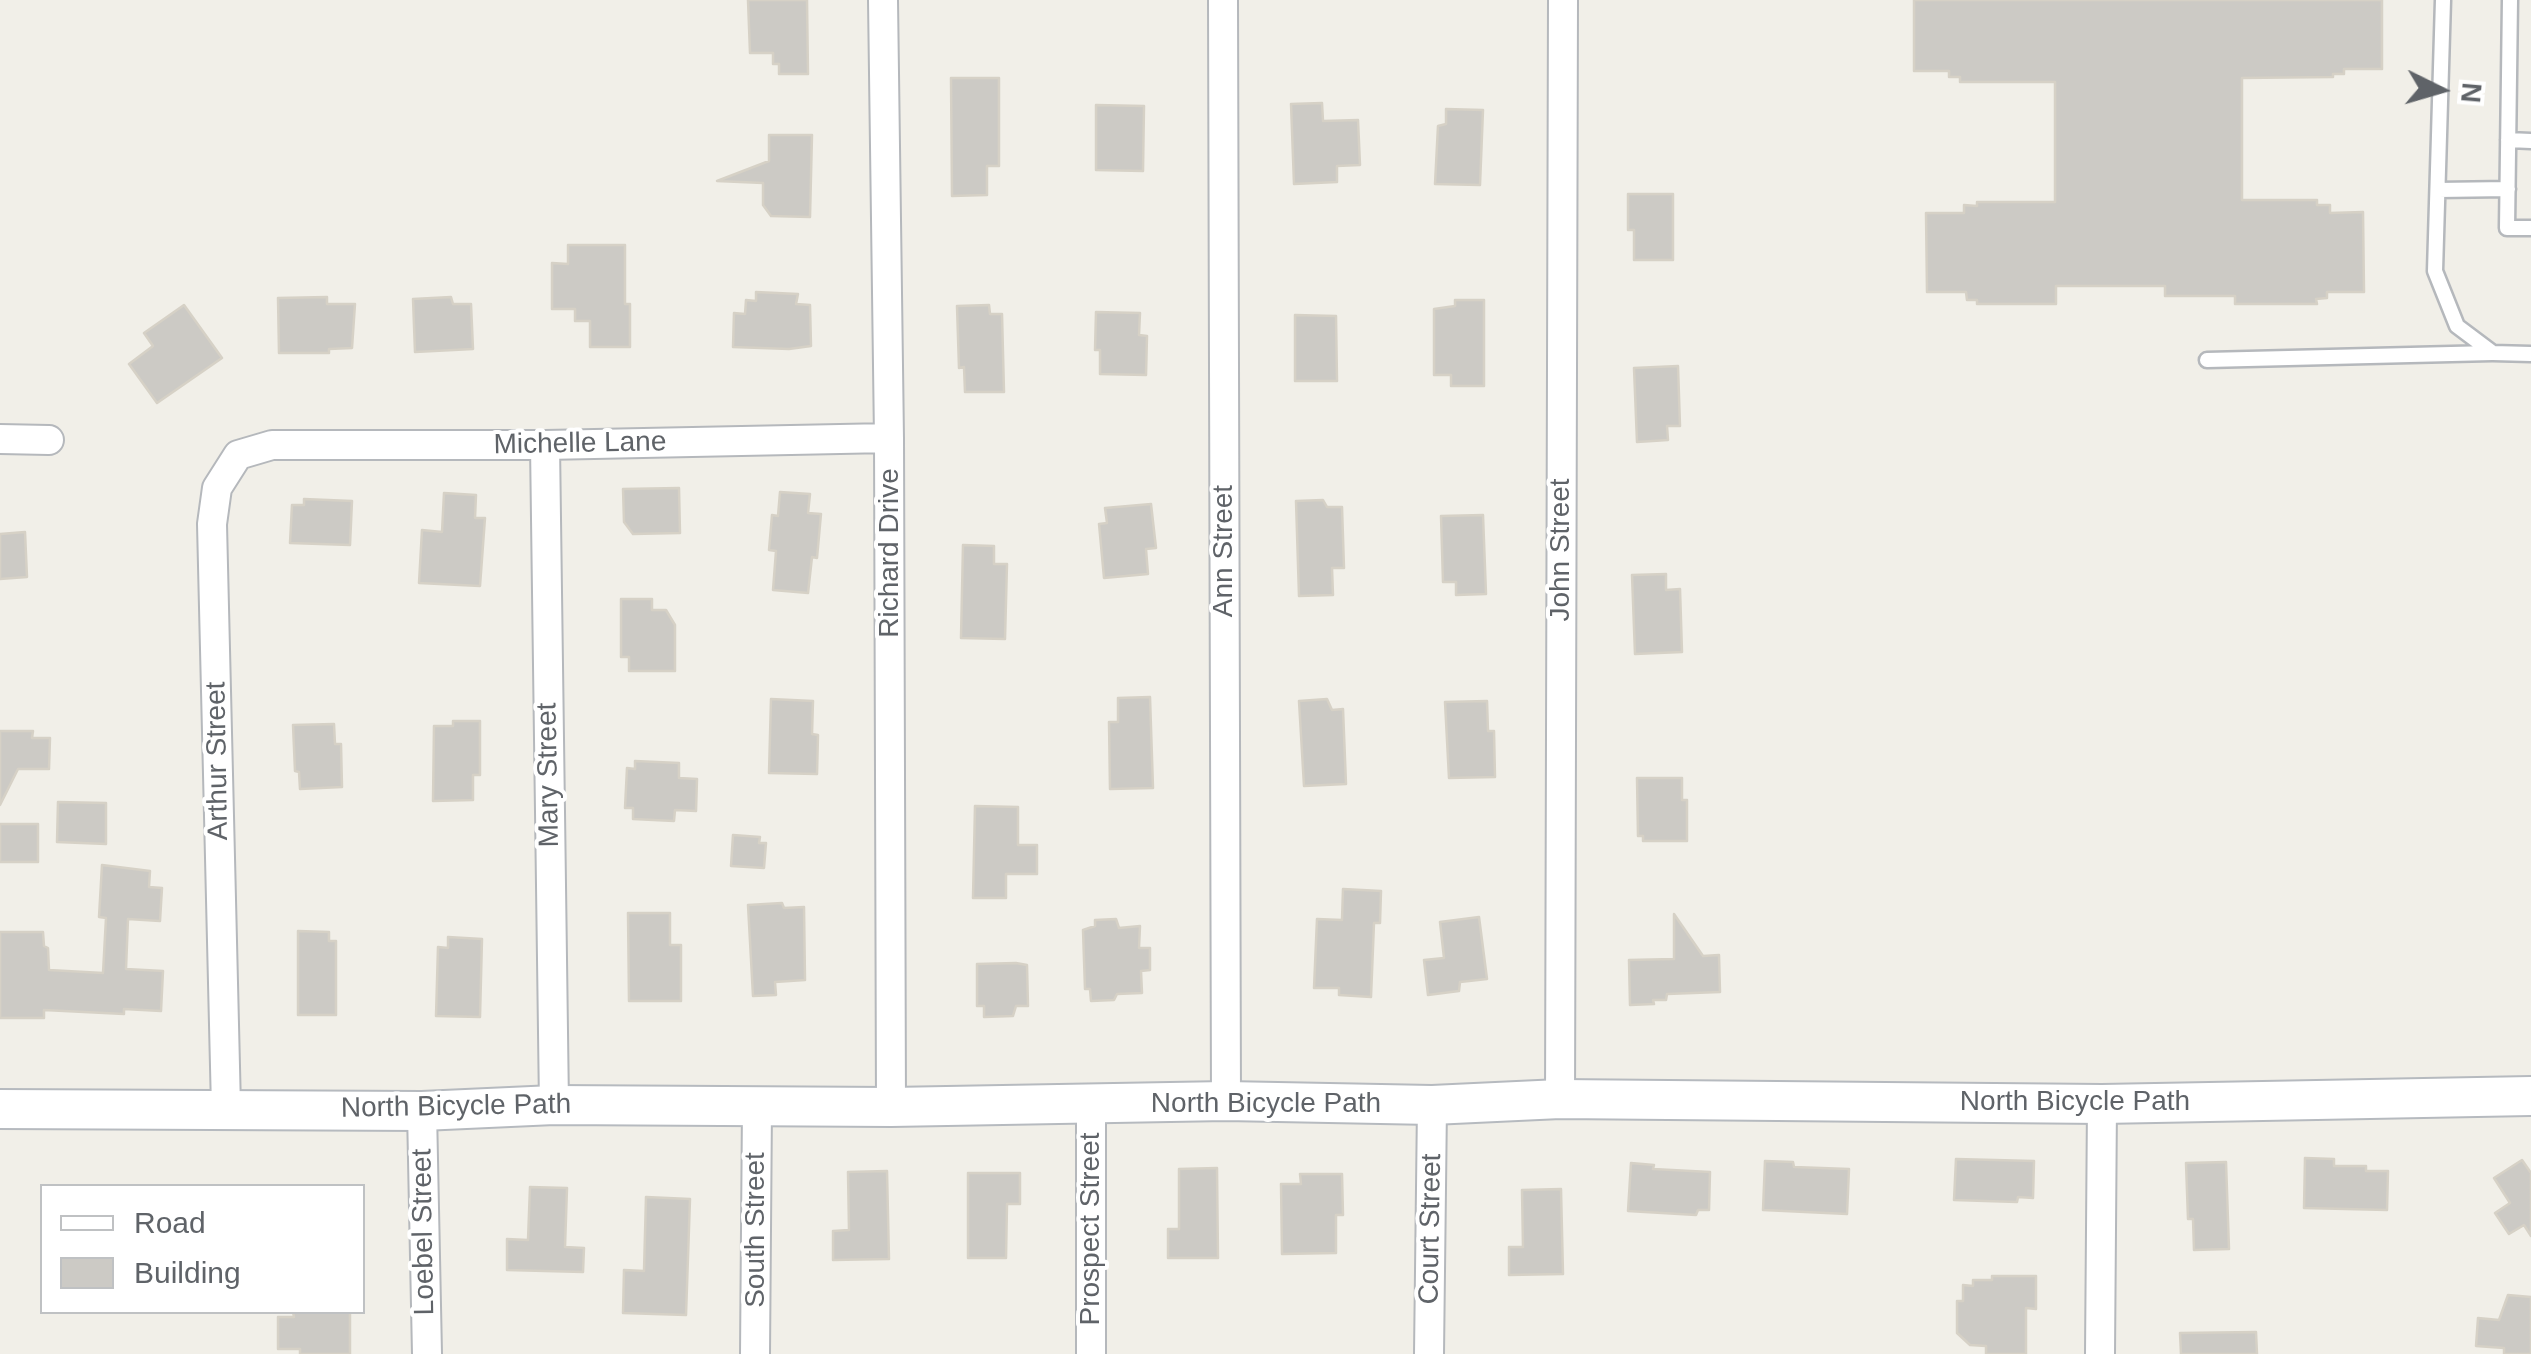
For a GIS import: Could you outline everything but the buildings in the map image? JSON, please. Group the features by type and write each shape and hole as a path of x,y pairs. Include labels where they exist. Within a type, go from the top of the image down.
{"street":[{"name":"Richard Drive","path":"882,0 889,438 891,1106"},
{"name":"Ann Street","path":"1223,0 1226,1102"},
{"name":"John Street","path":"1560,1099 1563,0"},
{"name":"Michelle Lane","path":"272,444 545,445 889,438"},
{"path":"0,439 49,440"},
{"name":"Arthur Street","path":"226,1108 212,524 217,488 238,456 272,444"},
{"name":"Mary Street","path":"545,445 554,1106"},
{"name":"North Bicycle Path","path":"0,1108 422,1111 554,1106 1226,1102 1432,1105 1560,1099 2102,1104 2531,1096"},
{"name":"Prospect Street","path":"1091,1104 1091,1354"},
{"path":"2100,1354 2102,1104"},
{"name":"Court Street","path":"1429,1354 1432,1105"},
{"name":"South Street","path":"756,1354 757,1106"},
{"name":"Loebel Street","path":"422,1111 427,1354"}],"lane":[{"path":"2443,0 2436,272 2457,326 2493,353"},
{"path":"2510,0 2507,228 2531,228"},
{"path":"2508,140 2531,140"},
{"path":"2438,190 2508,189"},
{"path":"2207,360 2531,354"}]}
